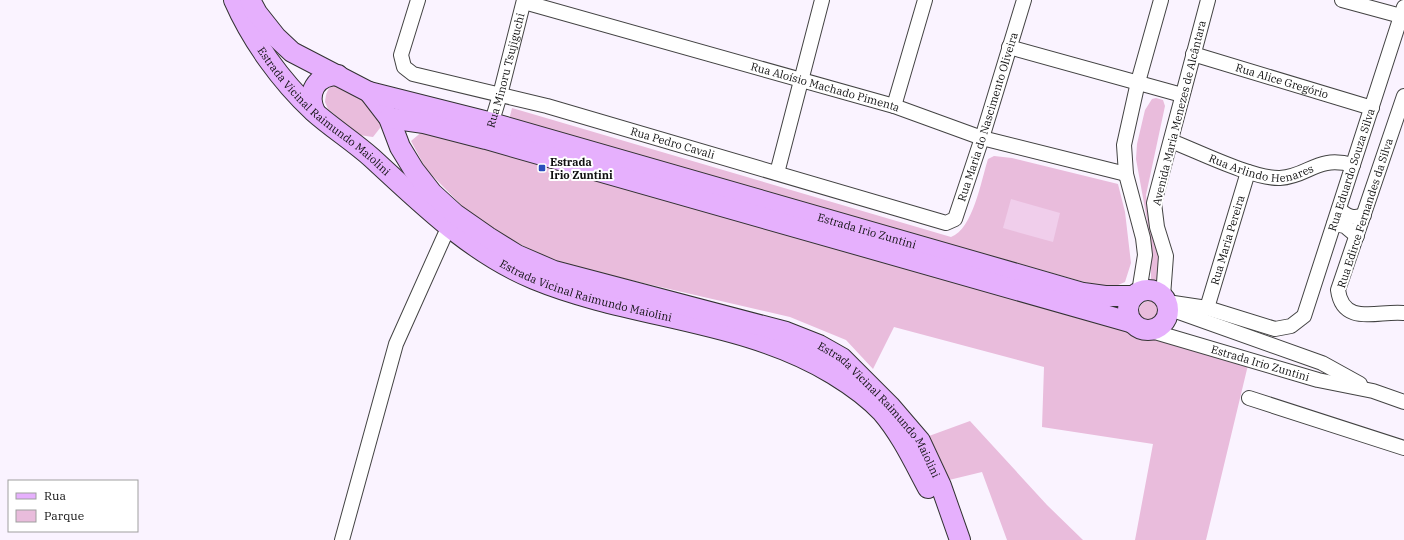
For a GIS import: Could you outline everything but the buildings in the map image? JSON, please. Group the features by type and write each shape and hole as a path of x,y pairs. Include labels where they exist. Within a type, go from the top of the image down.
{"main road":[{"name":"Estrada Vicinal Raimundo Maiolini","path":"234,0 254,38 274,66 296,93 315,112 364,151 448,228 493,257 533,279 564,290 752,338 781,348 816,364 854,386 882,412 906,449 933,496 948,540"},
{"name":"Estrada Vicinal Raimundo Maiolini","path":"250,0 276,38 292,52 369,92 390,122 400,148 414,170 432,193 455,214 517,255 554,271 786,332 819,345 842,358 890,406 920,441 941,486 960,540"},
{"path":"315,112 311,97 317,83 323,78 338,75"},
{"name":"Estrada Irio Zuntini","path":"369,92 489,131 1141,327"},
{"path":"364,151 372,150 382,144 390,134 390,122"},
{"name":"Estrada Irio Zuntini","path":"390,122 424,123 538,138 1083,292 1105,296 1137,294"},
{"path":"1152,290 1166,302 1168,315 1160,326 1141,327 1130,318 1128,306 1137,294 1152,290"}],"street":[{"name":"Rua Pedro Cavali","path":"418,0 402,52 401,61 404,67 413,74 547,106 942,223"},
{"path":"777,173 822,0"},
{"path":"894,106 925,0"},
{"name":"Rua Maria do Nascimento Oliveira","path":"942,223 949,223 955,219 982,138 1024,0"},
{"name":"Avenida Maria Menezes de Alcântara","path":"1137,294 1145,255 1143,238 1126,174 1124,145 1138,82 1161,0"},
{"name":"Avenida Maria Menezes de Alcântara","path":"1166,302 1166,256 1156,227 1154,203 1208,0"},
{"path":"1342,0 1403,11"},
{"name":"Rua Aloísio Machado Pimenta","path":"524,1 894,106 982,138 1126,174"},
{"name":"Rua Minoru Tsujiguchi","path":"489,131 500,95 524,1"},
{"name":"Rua Eduardo Souza Silva","path":"1207,308 1270,328 1281,329 1291,326 1300,320 1306,312 1403,11"},
{"path":"1010,47 1182,95"},
{"name":"Rua Alice Gregório","path":"1193,54 1372,108"},
{"name":"Rua Edirce Fernandes da Silva","path":"1404,96 1401,113 1338,290 1340,300 1344,307 1352,313 1404,313"},
{"name":"Rua Arlindo Henares","path":"1170,141 1248,172 1263,176 1281,178 1294,175 1325,163 1339,162 1353,165"},
{"name":"Rua Maria Pereira","path":"1207,308 1248,172"},
{"path":"1339,209 1348,216 1353,217 1364,215"},
{"path":"1334,224 1345,226 1357,236"},
{"path":"342,540 396,344 448,228"},
{"path":"1166,302 1207,308"},
{"name":"Estrada Irio Zuntini","path":"1166,302 1322,363 1373,391"},
{"name":"Estrada Irio Zuntini","path":"1141,327 1318,380 1373,391 1404,402"},
{"path":"1249,398 1404,448"}],"green space":[{"path":"337,84 369,103 381,124 380,128 373,137 359,135 328,109 325,102 327,93 329,88"},
{"path":"1156,98 1163,100 1165,106 1146,195 1151,226 1158,252 1158,287 1151,285 1151,242 1136,159 1137,144 1145,110 1152,99"},
{"path":"512,108 951,237 959,232 971,215 988,159 994,156 1012,158 1118,184 1125,212 1131,263 1125,282 1109,289 509,120"},
{"path":"424,130 1248,365 1206,540 1135,540 1153,444 1042,427 1044,367 894,327 873,369 846,340 790,317 557,263 510,239 466,210 426,169 411,141"},
{"path":"1149,301 1156,304 1159,311 1156,318 1149,321 1142,318 1139,311 1142,304"},
{"path":"970,421 1047,505 1083,540 1007,540 982,472 949,480 929,436"}],"shaded area":[{"path":"1011,199 1060,213 1053,242 1003,228"}],"place":[{"name":"Estrada Irio Zuntini","path":"542,168"}]}
